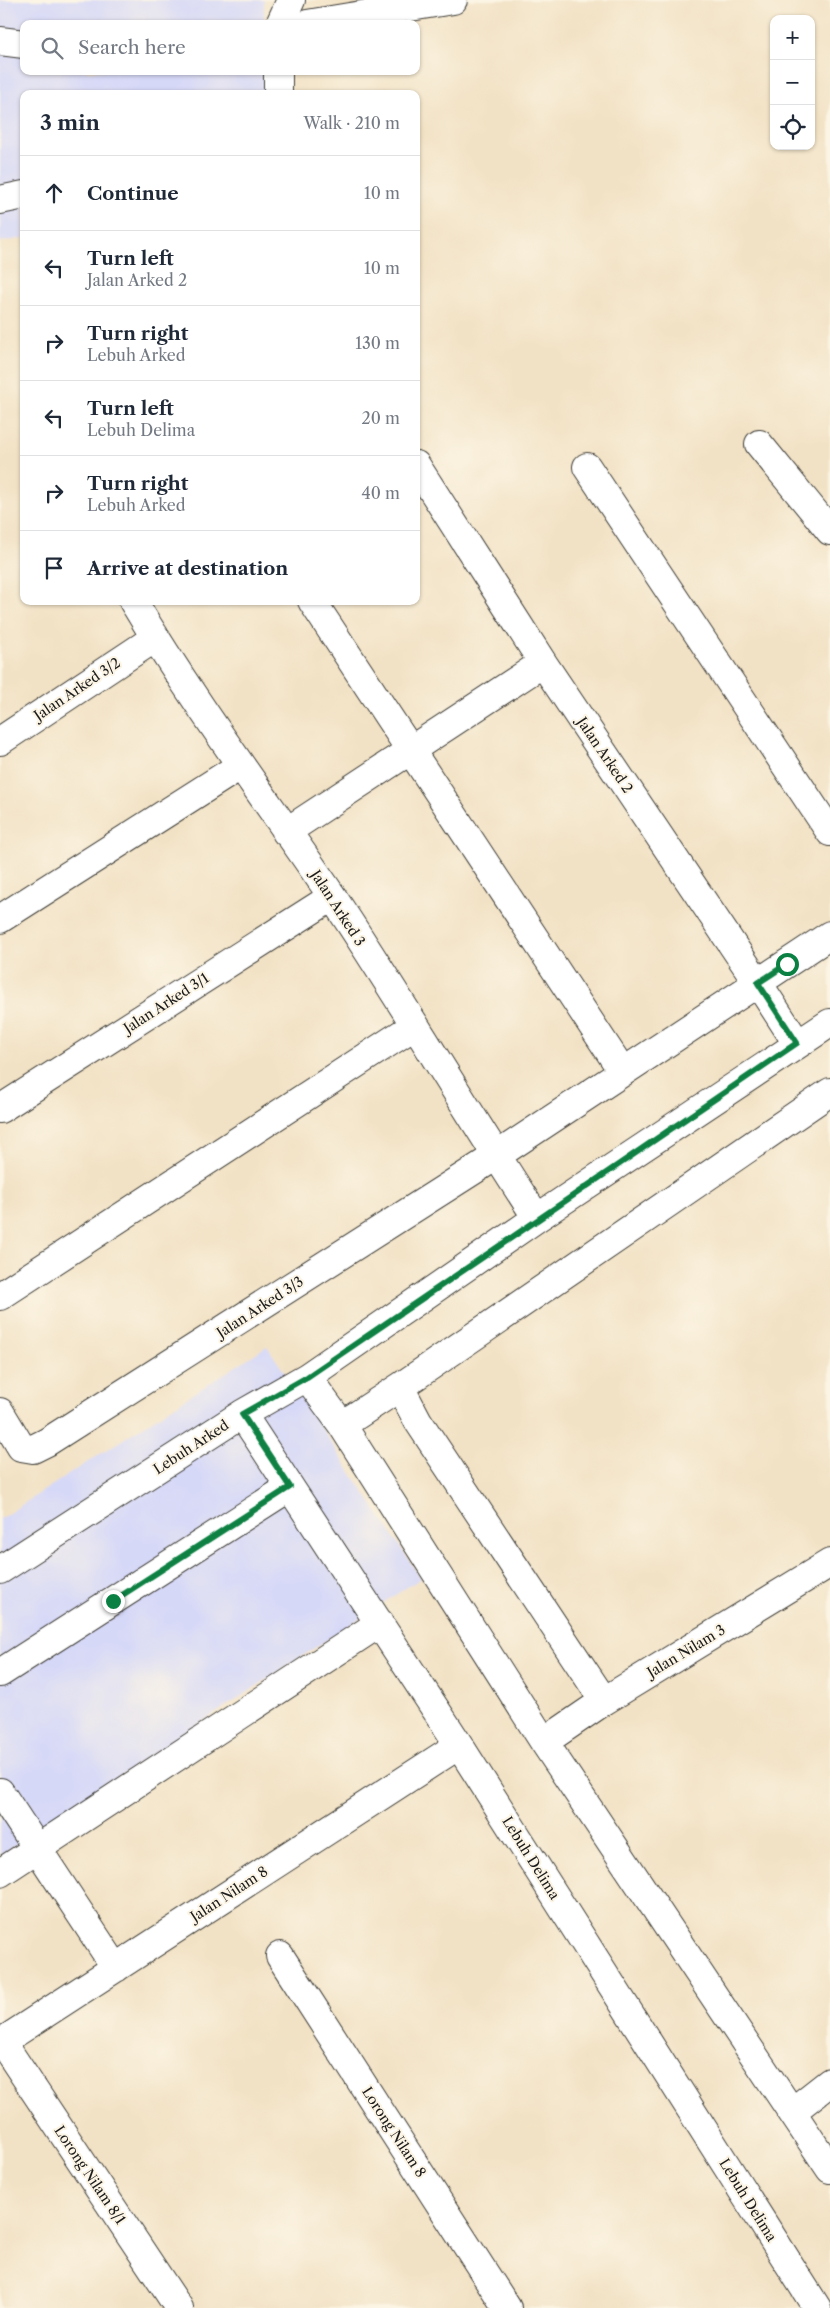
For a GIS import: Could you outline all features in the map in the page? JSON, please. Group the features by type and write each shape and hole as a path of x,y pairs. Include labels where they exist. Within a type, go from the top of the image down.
{"street":[{"path":"282,20 291,0"},
{"path":"331,20 453,0"},
{"path":"0,42 20,44"},
{"path":"278,75 278,90"},
{"path":"0,200 20,197"},
{"path":"759,444 830,531"},
{"path":"587,467 830,832"},
{"name":"Jalan Arked 2","path":"420,471 543,663 797,1043"},
{"name":"Jalan Arked 3","path":"135,605 155,638 240,766 332,897 537,1218"},
{"path":"315,605 623,1072"},
{"name":"Jalan Arked 3/2","path":"0,740 155,638"},
{"path":"286,832 543,663"},
{"path":"0,919 240,766"},
{"name":"Jalan Arked 3/1","path":"0,1109 332,897"},
{"name":"Jalan Arked 3/3","path":"0,1412 21,1447 33,1449 47,1442 496,1156 830,935"},
{"name":"Lebuh Arked","path":"0,1570 242,1414 307,1377 537,1218 797,1043 830,1023"},
{"path":"0,1296 414,1026"},
{"path":"342,1425 830,1092"},
{"path":"307,1377 342,1425 544,1742 830,2169"},
{"path":"400,1387 418,1420 604,1701"},
{"name":"Lebuh Delima","path":"242,1414 380,1623 818,2303"},
{"path":"0,1673 290,1487"},
{"name":"Jalan Nilam 3","path":"544,1742 604,1701 830,1564"},
{"path":"0,1873 380,1623"},
{"name":"Jalan Nilam 8","path":"1,2042 459,1745"},
{"path":"0,1792 116,1968"},
{"name":"Lorong Nilam 8","path":"280,1956 506,2308"},
{"name":"Lorong Nilam 8/1","path":"1,2042 179,2308"},
{"path":"792,2111 830,2082"}],"shaded area":[{"path":"0,0 264,0 264,20 20,20 20,75 265,75 265,90 20,90 20,239 0,242"},
{"path":"267,1346 421,1578 0,1855 0,1519"}],"route":[{"path":"113,1601 290,1487 242,1414 307,1377 537,1218 797,1043 758,983 787,964"}]}
